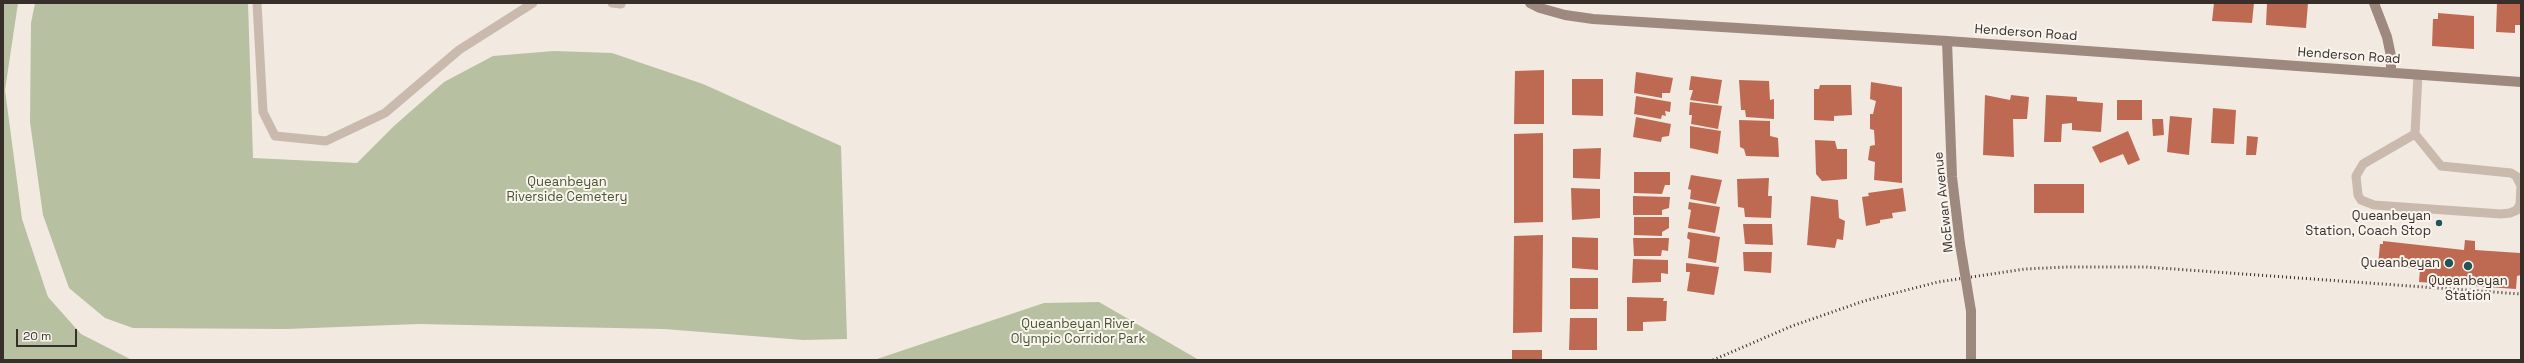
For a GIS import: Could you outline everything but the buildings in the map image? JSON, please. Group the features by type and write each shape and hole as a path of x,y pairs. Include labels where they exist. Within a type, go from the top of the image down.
{"street":[{"name":"Henderson Road","path":"1530,3 1565,15 1594,19 1946,41 2521,82"},
{"path":"2374,3 2387,37 2391,56 2391,72"},
{"name":"McEwan Avenue","path":"1946,41 1952,177 1960,244 1971,311 1970,360"}],"lane":[{"path":"257,3 263,112 275,136 326,140 385,113 460,50 533,3"},
{"path":"612,3 620,3"},
{"path":"2415,134 2363,164 2356,176 2358,195 2362,200 2374,205 2501,214 2510,213 2517,210 2520,204 2521,186 2516,176 2511,173 2441,166 2415,134 2418,74"}],"green space":[{"path":"3,3 18,3 5,90 22,219 48,297 81,334 132,360 3,360"},
{"name":"Queanbeyan Riverside Cemetery","path":"35,3 248,3 253,158 357,163 394,126 444,82 493,56 554,51 612,53 703,84 841,146 847,339 803,340 664,329 418,324 286,329 133,328 105,318 69,288 43,215 30,122 31,23"},
{"name":"Queanbeyan River Olympic Corridor Park","path":"1099,302 1199,360 874,360 1044,303"}],"railway":[{"path":"1713,360 1792,326 1864,301 1938,282 2025,269 2067,267 2146,267 2521,294"}],"place":[{"name":"Queanbeyan Station, Coach Stop","path":"2439,223"},
{"name":"Queanbeyan","path":"2449,263"},
{"name":"Queanbeyan Station","path":"2468,266"}]}
